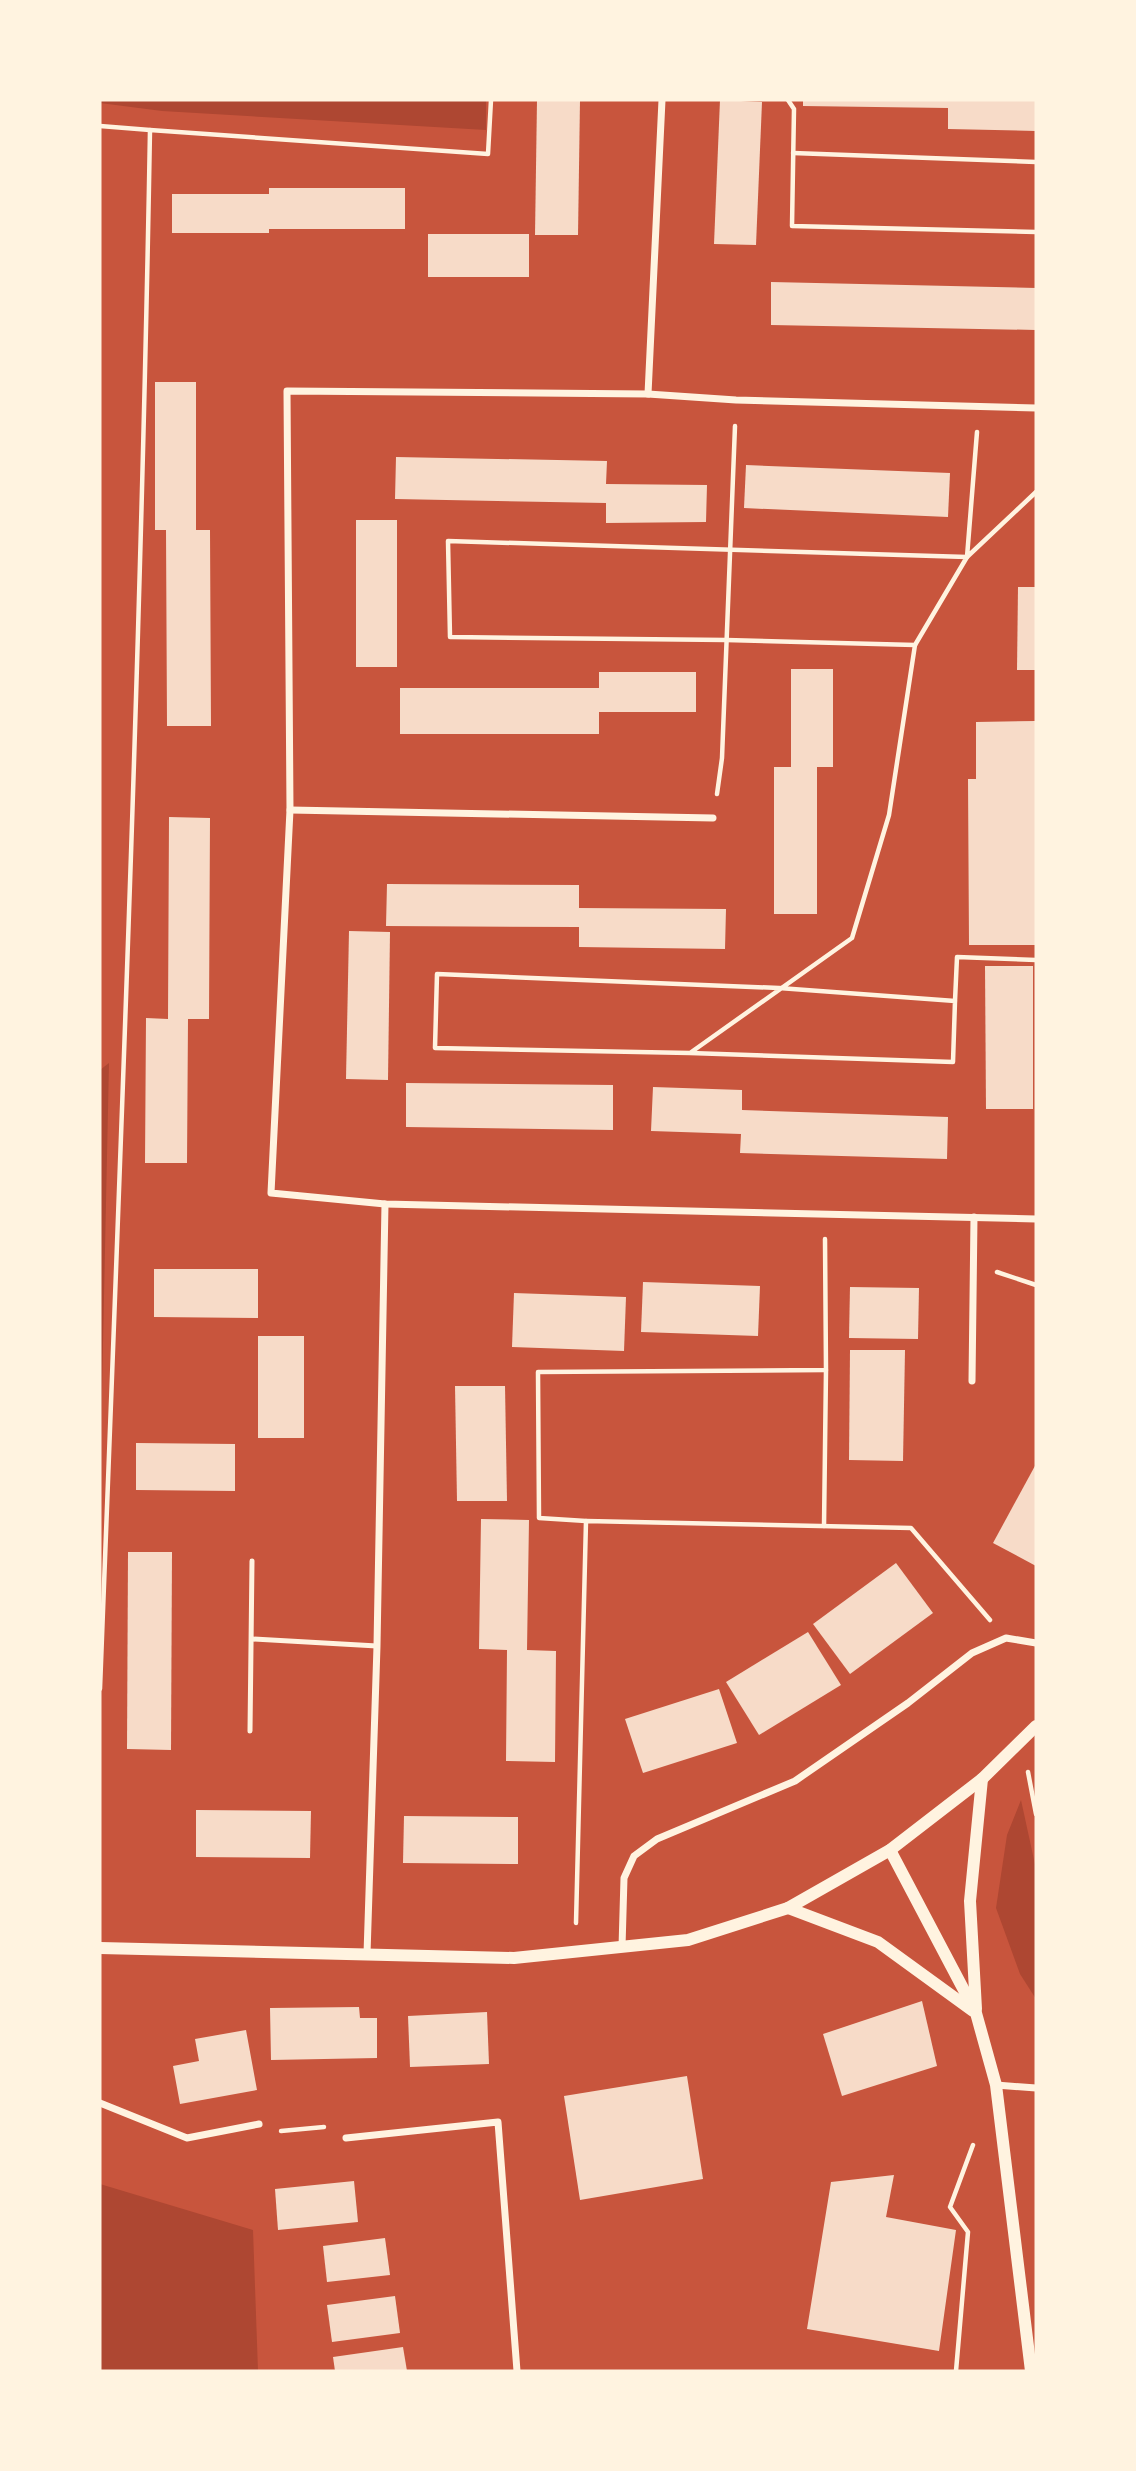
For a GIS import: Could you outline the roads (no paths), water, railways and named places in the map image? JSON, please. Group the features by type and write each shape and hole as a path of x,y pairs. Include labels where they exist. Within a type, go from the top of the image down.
{"street":[{"path":"648,394 662,100"},
{"path":"1036,408 736,400 648,394 287,391 290,810 271,1193 386,1204 1036,1219"},
{"path":"290,810 713,818"},
{"path":"367,1954 377,1646 386,1204"},
{"path":"972,1381 974,1217"},
{"path":"622,1947 624,1878 634,1856 657,1839 795,1781 908,1703 972,1653 1006,1638 1036,1643"},
{"path":"100,1948 514,1958 688,1940 788,1908 890,1850 982,1779 1036,1726"},
{"path":"976,2013 970,1901 982,1779"},
{"path":"890,1850 976,2013 996,2085 1031,2371"},
{"path":"788,1908 878,1942 976,2013"},
{"path":"996,2085 1036,2088"},
{"path":"100,2103 187,2138 259,2124"},
{"path":"346,2138 498,2122 517,2371"}],"lane":[{"path":"250,1731 252,1561"},
{"path":"251,1639 377,1646"}]}
